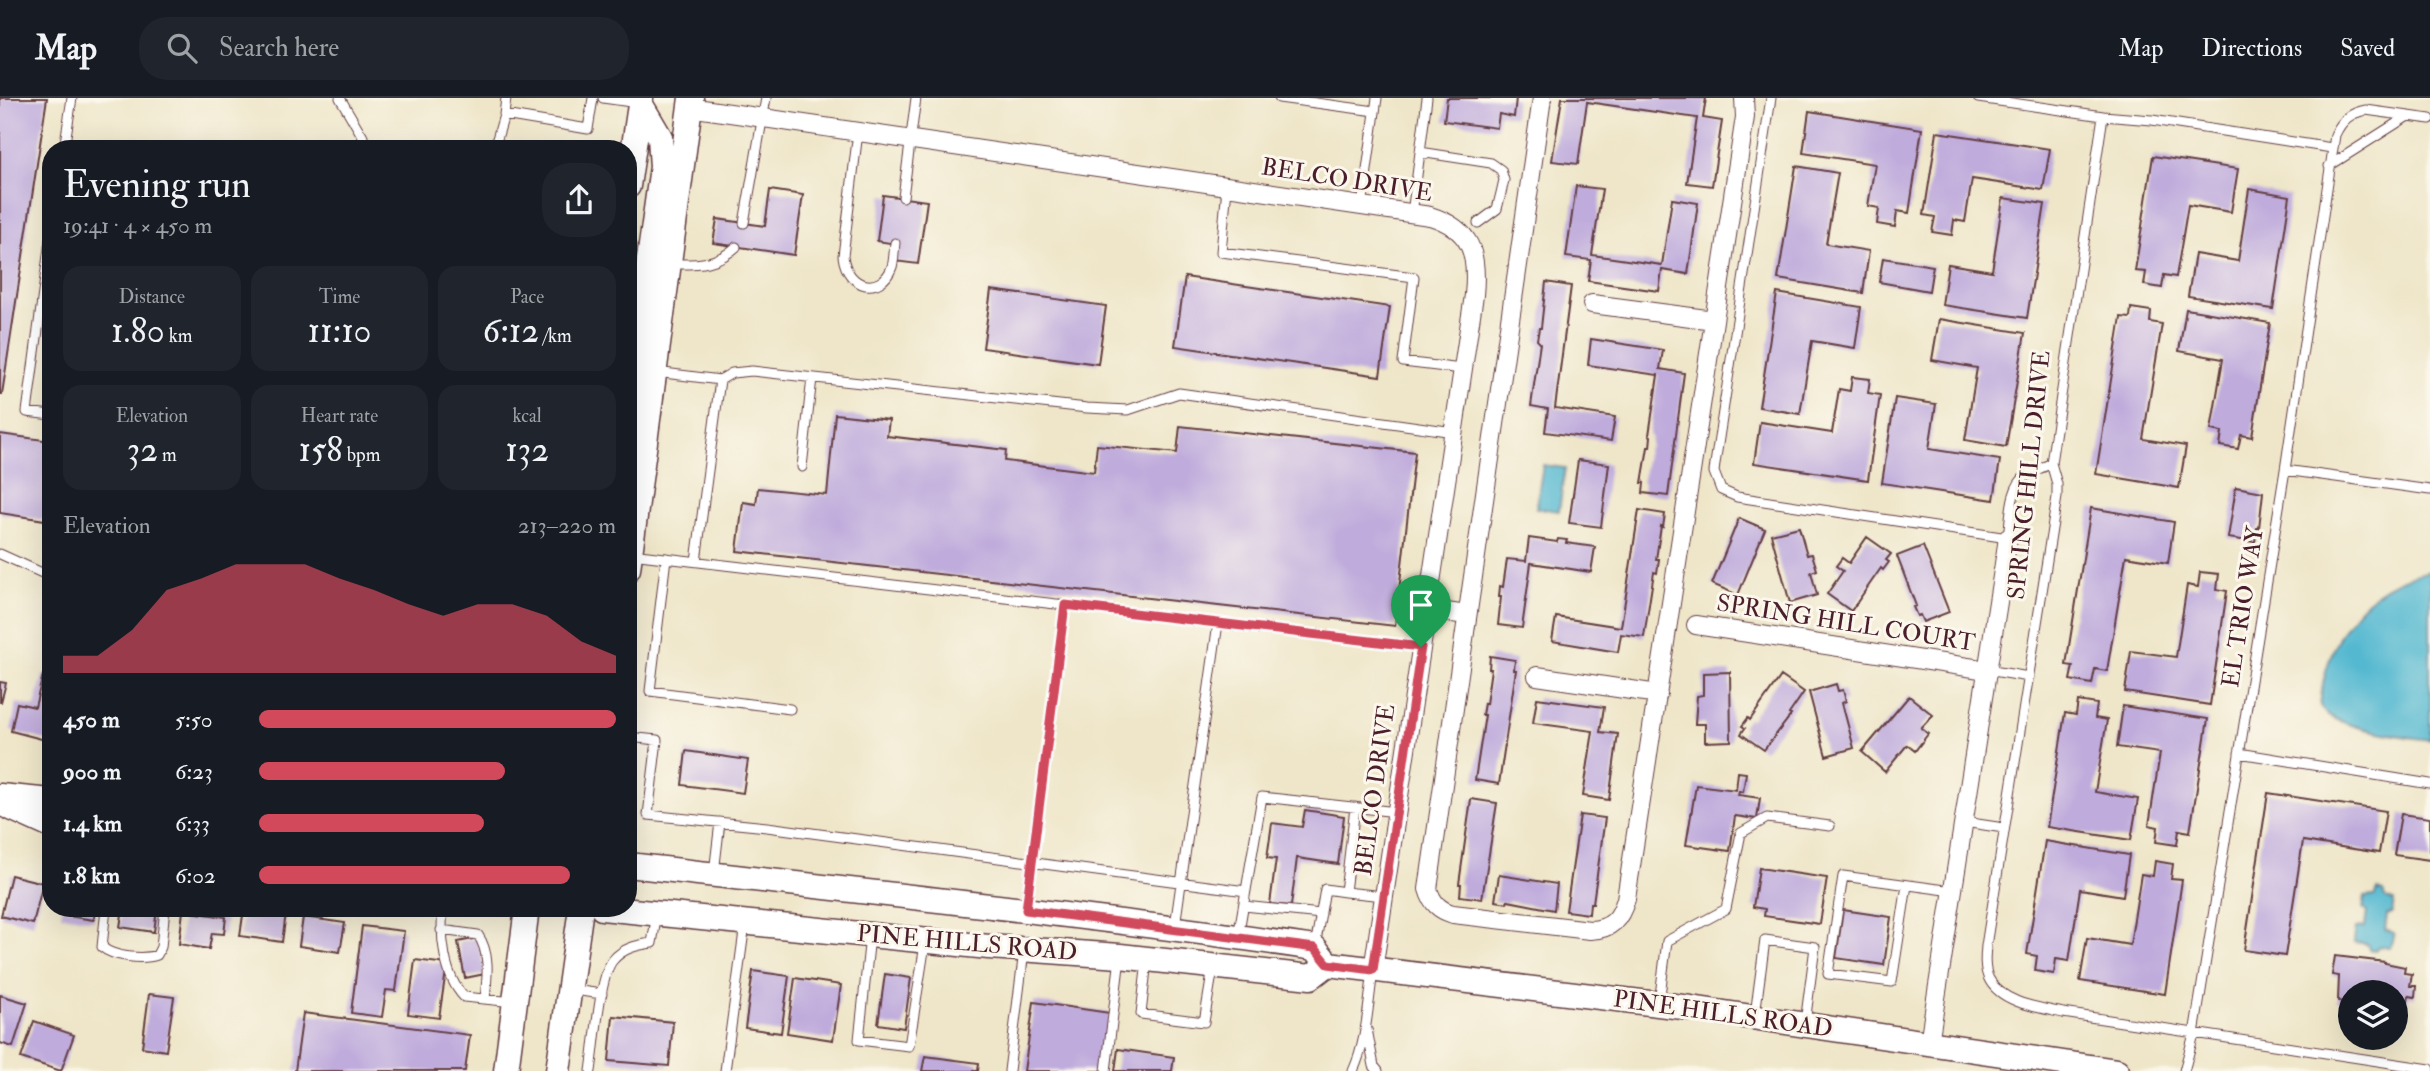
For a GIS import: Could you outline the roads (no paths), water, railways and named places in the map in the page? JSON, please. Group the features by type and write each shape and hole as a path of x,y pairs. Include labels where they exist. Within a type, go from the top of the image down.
{"main road":[{"path":"634,140 640,101"},
{"path":"637,345 662,167 660,137 640,101"},
{"path":"637,505 670,264 687,101"},
{"path":"637,372 642,470"},
{"path":"0,796 42,800"},
{"path":"0,803 42,822"},
{"name":"PINE HILLS ROAD","path":"637,866 1238,937 1373,970 1805,1024 2117,1071"},
{"name":"PINE HILLS ROAD","path":"637,912 1120,956 1311,977 1321,956"},
{"path":"507,1065 526,917"},
{"path":"558,1071 579,917"}],"street":[{"path":"1542,98 1428,880 1431,899 1445,911 1590,930 1610,926 1618,919 1626,899 1745,117 1744,98"},
{"name":"BELCO DRIVE","path":"687,101 763,118 1412,214 1445,221 1456,228 1472,248 1476,278 1373,970"},
{"path":"1592,304 1714,320"},
{"name":"SPRING HILL DRIVE","path":"1929,1043 2008,538"},
{"path":"1427,609 1466,615"},
{"name":"SPRING HILL COURT","path":"1696,625 1987,670"},
{"path":"1537,676 1658,694"}],"lane":[{"path":"65,140 72,98"},
{"path":"340,98 363,140"},
{"path":"497,140 506,98"},
{"path":"504,116 588,129 593,98"},
{"path":"603,98 640,101"},
{"path":"744,223 766,98"},
{"path":"903,197 916,98"},
{"path":"1279,98 1375,111"},
{"path":"1362,206 1377,98"},
{"path":"1412,214 1427,98"},
{"path":"1771,98 1715,464 1714,472 1721,490 1737,497 2008,538 2015,490 2019,483 2027,475 2051,463"},
{"path":"1978,98 2103,116 2152,120 2332,148"},
{"name":"EL TRIO WAY","path":"2184,1071 2194,1034 2285,470 2332,148 2339,125 2356,112 2366,110 2430,118"},
{"name":"SPRING HILL DRIVE","path":"2103,116 2051,463 2057,484 2057,497 1985,958 1989,979 2006,995 2050,1010 2430,1069"},
{"path":"2329,166 2408,116"},
{"path":"858,132 843,256 845,270 855,282 866,286 882,281 892,267 895,243"},
{"path":"1420,152 1491,163 1501,170 1504,180 1496,209 1478,223"},
{"path":"1227,187 1221,252 1414,277 1403,362 1462,369"},
{"path":"670,264 712,262 725,257 736,247"},
{"path":"42,300 27,412 42,414"},
{"path":"655,372 720,380 732,373 752,371 1073,407 1128,410 1179,393 1454,432"},
{"path":"802,467 812,378"},
{"path":"696,561 720,380"},
{"path":"2285,470 2430,489"},
{"path":"0,554 42,573"},
{"path":"666,558 650,691 790,709"},
{"path":"637,560 666,558 696,561 1421,647"},
{"path":"1026,910 1065,605"},
{"path":"1175,929 1218,623"},
{"path":"1987,670 2029,677"},
{"path":"637,738 657,740 648,815 720,822 1246,891"},
{"path":"2239,753 2430,784"},
{"path":"1238,937 1262,797 1397,812"},
{"path":"1345,892 1355,807"},
{"path":"1659,1005 1667,941 1726,909 1741,833 1767,818 1830,826"},
{"path":"713,875 720,822"},
{"path":"1964,822 2004,828"},
{"path":"1907,885 1892,982 1828,974 1843,876 1953,891"},
{"path":"1321,956 1321,914 1325,889 1384,896"},
{"path":"1244,906 1321,914"},
{"path":"591,1071 602,994 610,962 635,945 652,943 657,914"},
{"path":"105,917 102,947 108,953 149,958 157,955 161,947 164,917"},
{"path":"442,917 441,930 453,986 464,997 514,1002"},
{"path":"725,1071 745,922"},
{"path":"441,930 478,936 484,944 488,973 485,999"},
{"path":"870,934 859,1040 909,1046 925,940"},
{"path":"1755,1018 1765,940 1815,947 1805,1024"},
{"path":"1009,1071 1024,949"},
{"path":"1106,1071 1120,956"},
{"path":"1147,959 1140,1014 1204,1022 1213,965"},
{"path":"1353,1071 1365,1024 1373,970"},
{"path":"569,989 602,994"},
{"path":"1365,1024 1374,1066 1378,1071"}],"water":[{"path":"1543,465 1565,468 1559,511 1536,508"},
{"path":"2430,571 2430,740 2353,726 2327,714 2320,706 2324,681 2339,637 2351,618 2385,588"},
{"path":"2378,890 2394,901 2392,913 2387,915 2385,930 2394,933 2390,948 2379,946 2375,950 2354,940 2356,928 2365,927 2365,897 2374,896"}]}
